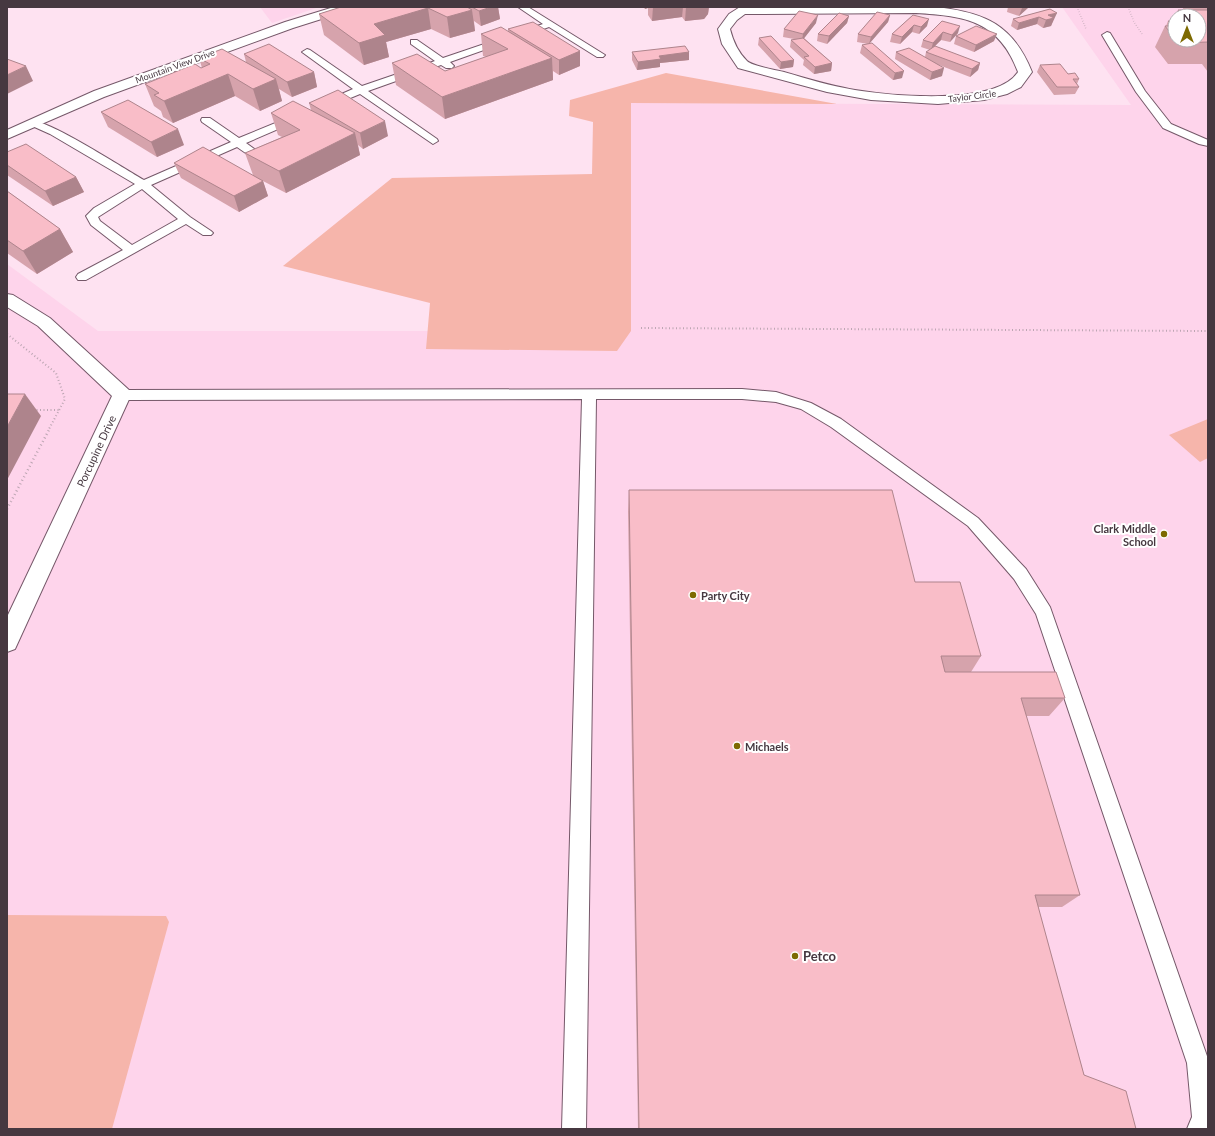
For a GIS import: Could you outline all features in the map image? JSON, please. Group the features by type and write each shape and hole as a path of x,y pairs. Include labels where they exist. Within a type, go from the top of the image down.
{"street":[{"name":"Mountain View Drive","path":"7,135 99,94 289,24 346,7"},
{"name":"Taylor Circle","path":"741,8 916,8 959,13 976,19 1009,39 1022,60 1025,72 1017,84 1000,93 956,100 910,100 855,94 743,65 728,44 724,29 741,8"},
{"path":"7,299 44,322 122,395"},
{"name":"Porcupine Drive","path":"7,642 122,395"}],"lane":[{"path":"522,7 600,55"},
{"path":"316,108 360,90 550,24"},
{"path":"1108,35 1141,92 1167,126 1208,143"},
{"path":"414,42 460,73"},
{"path":"307,52 433,141"},
{"path":"131,250 95,223 92,216 98,210 143,184 302,115"},
{"path":"206,120 269,165"},
{"path":"34,123 54,132 143,184 186,219 207,233"},
{"path":"82,277 186,219"},
{"path":"122,395 742,394 776,397 806,406 836,423 973,522 1020,574 1044,612 1198,1063 1204,1117 1199,1129"},
{"path":"574,1129 589,395"}],"path":[{"path":"1128,7 1134,22 1142,34"},
{"path":"641,328 1208,331"},
{"path":"7,334 56,373 65,399 7,509"},
{"path":"29,410 59,410"}],"shaded area":[{"path":"260,7 319,7 272,23"},
{"path":"1062,7 1208,7 1208,1129 7,1129 7,264 98,331 631,331 631,103 1131,105"},
{"path":"666,73 837,104 631,103 631,331 617,351 426,349 430,303 283,266 392,178 592,174 593,122 569,116 570,100"},
{"path":"1208,419 1208,458 1200,462 1169,435"},
{"path":"7,915 166,916 169,922 112,1129 7,1129"}],"building":[{"path":"341,7 467,7 472,10 447,17 428,8 374,24 385,35 359,43 319,14"},
{"path":"472,7 491,7 479,11"},
{"path":"1050,9 1057,13 1048,15 1054,18 1046,20 1039,17 1019,23 1013,19"},
{"path":"1207,10 1208,10 1207,42"},
{"path":"799,11 818,15 803,34 784,29"},
{"path":"877,12 890,15 871,37 858,34"},
{"path":"839,13 849,16 829,36 818,34"},
{"path":"913,15 929,19 921,27 914,25 902,37 892,34"},
{"path":"942,21 960,26 952,35 943,32 933,43 923,40"},
{"path":"533,22 580,51 559,60 508,29"},
{"path":"976,26 997,34 976,45 956,36"},
{"path":"501,27 552,58 442,97 392,63 417,54 445,71 508,49 481,34"},
{"path":"771,36 794,60 781,62 759,38"},
{"path":"803,38 832,63 815,67 804,57 809,56 791,40"},
{"path":"872,43 904,71 895,73 862,45"},
{"path":"269,44 314,72 287,82 244,54"},
{"path":"685,46 689,52 659,56 661,59 638,62 632,52"},
{"path":"935,46 980,63 972,69 926,52"},
{"path":"909,48 944,68 932,72 896,52"},
{"path":"222,49 276,79 253,89 228,74 164,101 154,95 159,93 145,84 195,64 201,68 210,64 199,58"},
{"path":"7,59 26,66 7,75"},
{"path":"1060,64 1068,74 1075,73 1079,79 1073,79 1079,87 1057,87 1040,65"},
{"path":"338,90 385,121 360,133 309,103"},
{"path":"128,100 178,129 151,142 101,112"},
{"path":"293,101 355,133 279,171 245,153 300,130 271,113"},
{"path":"26,144 76,177 45,191 7,165 7,152"},
{"path":"203,147 263,181 234,196 174,163"},
{"path":"7,191 60,229 23,251 7,240"},
{"path":"7,394 25,394 7,427"},
{"path":"629,490 892,490 915,582 960,582 981,656 941,656 945,672 1056,672 1065,698 1021,698 1080,895 1035,895 1084,1075 1126,1091 1136,1129 639,1129"}],"place":[{"name":"Clark Middle School","path":"1164,534"},
{"name":"Party City","path":"693,595"},
{"name":"Michaels","path":"737,746"},
{"name":"Petco","path":"795,956"}]}
